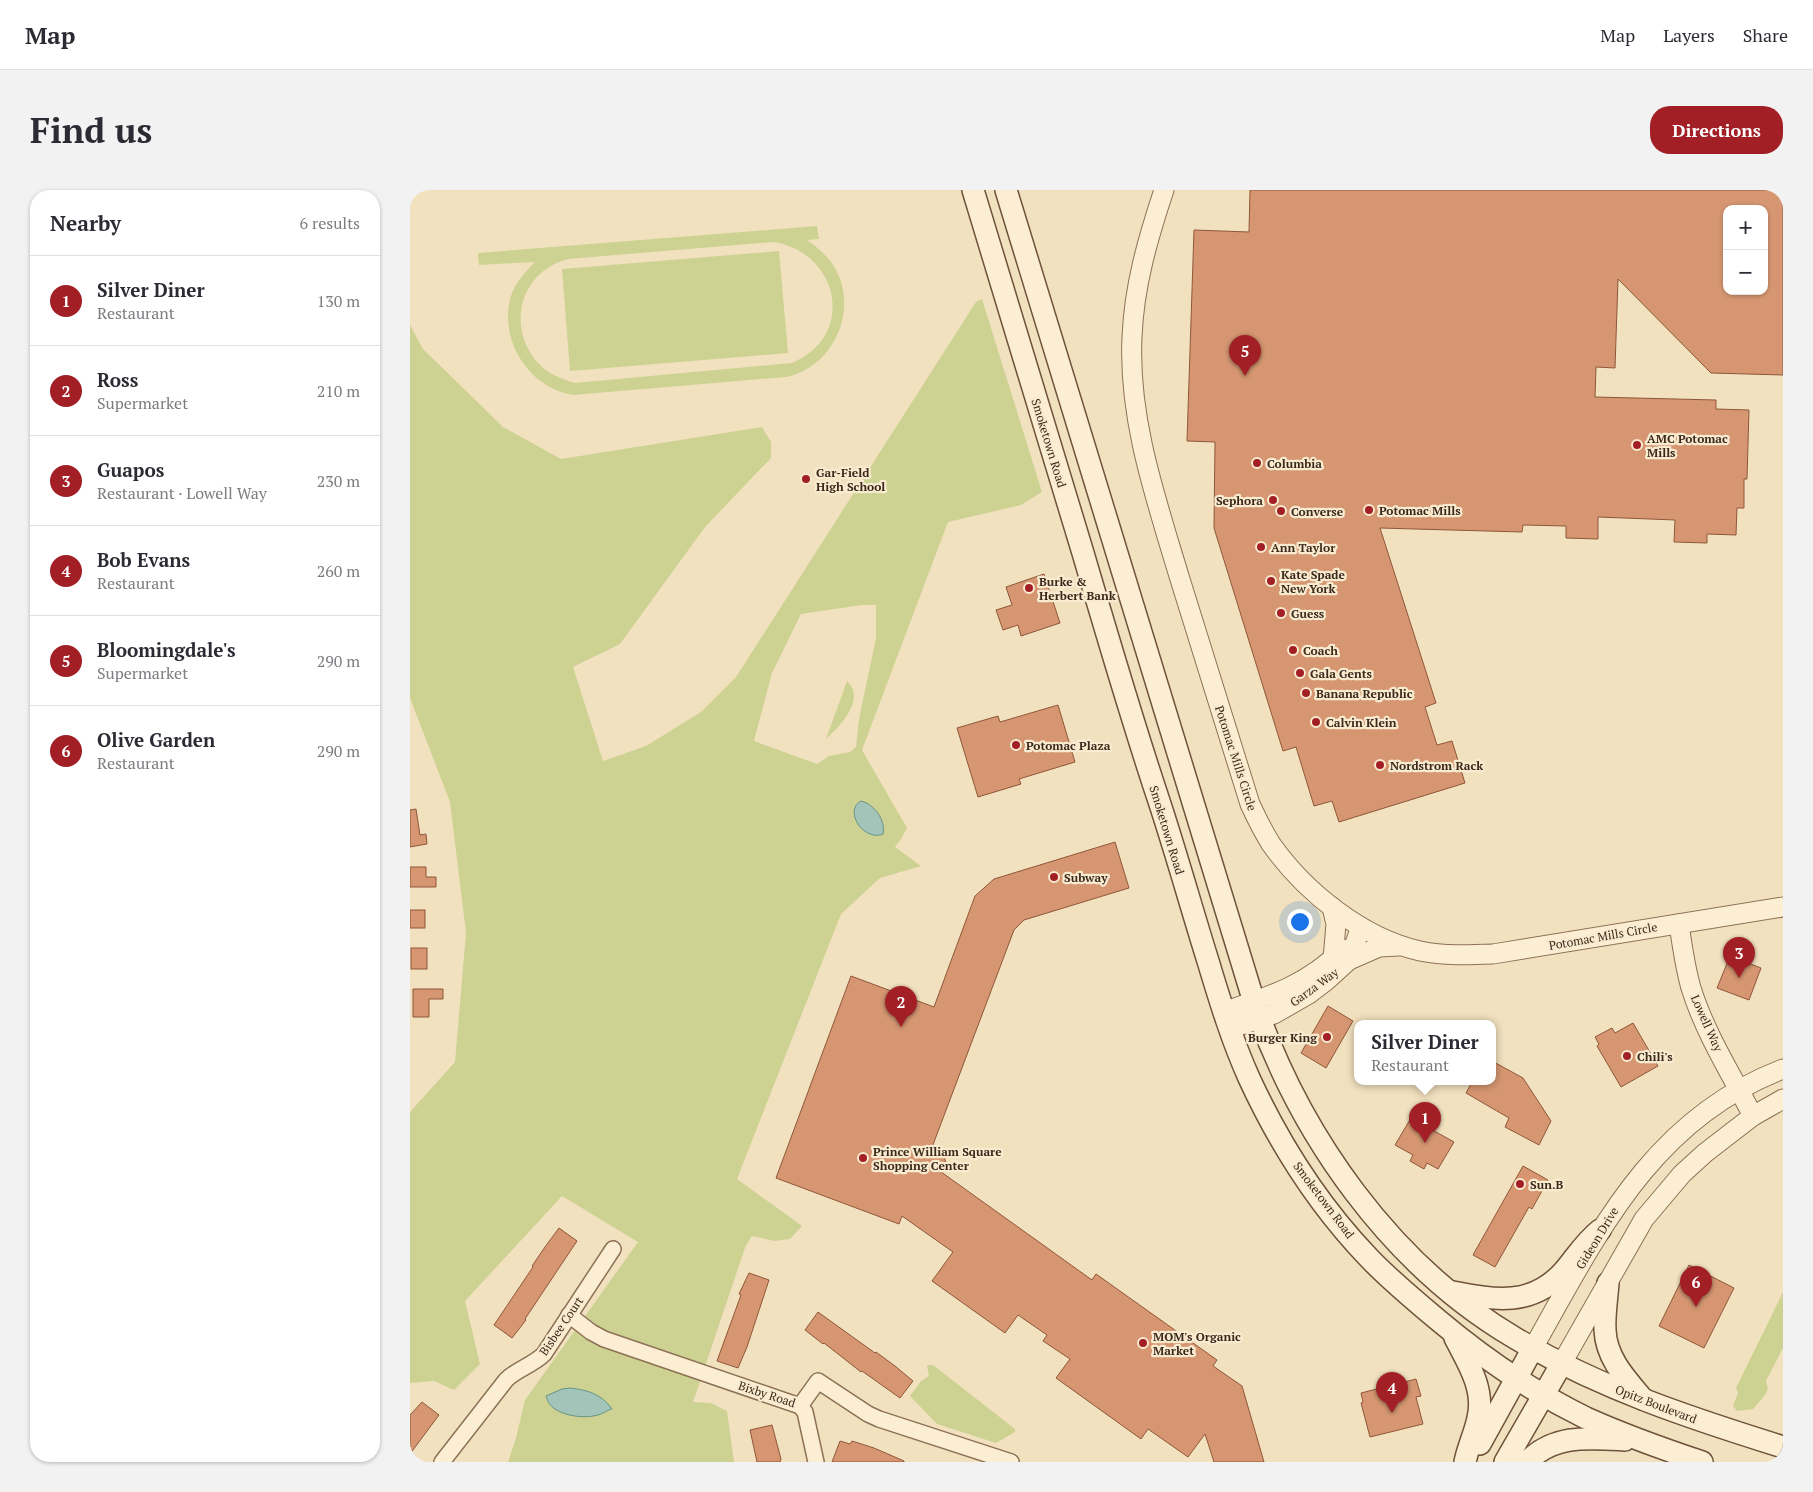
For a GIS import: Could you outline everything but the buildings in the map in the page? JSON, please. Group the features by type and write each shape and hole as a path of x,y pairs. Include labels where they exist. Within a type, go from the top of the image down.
{"main road":[{"name":"Smoketown Road","path":"972,190 1129,711 1163,813 1226,1020 1248,1075 1286,1148 1314,1191 1339,1224 1372,1261 1451,1331 1516,1379"},
{"path":"1006,190 1256,1010 1288,1086 1309,1126 1328,1156 1354,1192 1383,1226 1450,1291 1489,1321 1533,1348"},
{"path":"1077,534 1108,525"},
{"path":"1450,1291 1492,1299 1508,1299 1530,1295 1544,1289 1556,1280 1577,1252 1600,1230"},
{"path":"1608,1283 1606,1342 1611,1356 1624,1377 1645,1401"},
{"path":"1451,1331 1472,1371 1480,1402 1479,1417 1468,1446 1465,1462"},
{"name":"Opitz Boulevard","path":"1533,1348 1645,1401 1783,1448"},
{"name":"Gideon Drive","path":"1470,1462 1533,1348"},
{"path":"1505,1462 1562,1363"},
{"path":"1516,1379 1584,1417 1702,1462"},
{"path":"1526,1462 1544,1448 1578,1438 1641,1440"}],"street":[{"name":"Potomac Mills Circle","path":"1164,190 1148,238 1134,308 1132,338 1133,382 1143,449 1161,516 1250,804 1271,844 1286,863 1332,907 1362,927 1406,947 1421,951 1460,955 1493,954 1783,906"},
{"path":"1332,907 1341,960 1379,947 1390,945 1406,947"},
{"name":"Lowell Way","path":"1680,924 1685,962 1691,988 1710,1035 1753,1116"},
{"name":"Garza Way","path":"1226,1020 1256,1010 1274,1014 1309,994 1326,982 1362,927"},
{"name":"Gideon Drive","path":"1533,1348 1600,1230 1622,1198 1667,1145 1698,1117 1738,1089 1783,1068"},
{"path":"1562,1363 1644,1219 1661,1197 1705,1153 1753,1116 1783,1099"},
{"name":"Bisbee Court","path":"442,1462 506,1380 544,1354 612,1249"},
{"name":"Bixby Road","path":"569,1315 591,1332 604,1339 800,1406 818,1381 864,1412 879,1419 1011,1462"},
{"path":"800,1406 805,1412 816,1462"}],"green space":[{"path":"817,226 819,239 807,240 825,255 838,274 843,290 842,322 836,338 816,363 802,372 786,377 573,395 557,391 543,383 531,372 513,345 508,313 511,296 518,282 535,262 479,265 478,253","holes":["773,242 789,246 804,254 816,265 825,278 831,292 833,308 830,324 822,340 816,347 792,363 575,383 565,380 542,367 528,348 522,333 521,317 523,302 529,287 539,275 552,265 568,259"]},
{"path":"779,251 788,353 570,371 562,269"},
{"path":"982,299 1042,492 1021,505 948,522 862,750 907,828 895,847 921,866 880,878 841,914 737,1179 802,1226 790,1239 775,1241 752,1236 746,1245 693,1402 711,1403 727,1411 734,1462 508,1462 525,1400 638,1242 562,1196 465,1301 480,1364 454,1390 434,1381 410,1383 410,1112 455,1062 466,933 450,802 410,698 410,325 423,349 503,427 561,459 762,427 771,442 771,458 705,527 620,644 573,667 603,761 646,746 701,712 736,677 976,302","holes":["862,605 876,605 876,638 859,719 856,747 850,752 829,756 817,764 754,741 772,673 801,614"]},
{"path":"847,681 852,688 853,704 844,720 826,739"},
{"path":"1783,1292 1783,1348 1766,1381 1768,1389 1753,1409 1737,1411 1733,1406 1738,1393 1736,1388"},
{"path":"928,1365 933,1365 1015,1429 1015,1432 996,1443 937,1424 910,1396 921,1381 929,1376"}],"water":[{"path":"861,801 870,805 878,813 883,823 883,834 869,834 858,824 854,812 856,806"},
{"path":"562,1389 583,1390 599,1396 612,1409 596,1416 584,1417 565,1414 552,1407 546,1396"}],"place":[{"name":"Bloomingdale's","path":"1245,376"},
{"name":"AMC Potomac Mills","path":"1637,445"},
{"name":"Columbia","path":"1257,463"},
{"name":"Gar-Field High School","path":"806,479"},
{"name":"Sephora","path":"1273,500"},
{"name":"Potomac Mills","path":"1369,510"},
{"name":"Converse","path":"1281,511"},
{"name":"Ann Taylor","path":"1261,547"},
{"name":"Kate Spade New York","path":"1271,581"},
{"name":"Burke & Herbert Bank","path":"1029,588"},
{"name":"Guess","path":"1281,613"},
{"name":"Coach","path":"1293,650"},
{"name":"Gala Gents","path":"1300,673"},
{"name":"Banana Republic","path":"1306,693"},
{"name":"Calvin Klein","path":"1316,722"},
{"name":"Potomac Plaza","path":"1016,745"},
{"name":"Nordstrom Rack","path":"1380,765"},
{"name":"Subway","path":"1054,877"},
{"name":"Guapos","path":"1739,978"},
{"name":"Ross","path":"901,1027"},
{"name":"Burger King","path":"1327,1037"},
{"name":"Chili's","path":"1627,1056"},
{"name":"Silver Diner","path":"1425,1143"},
{"name":"Prince William Square Shopping Center","path":"863,1158"},
{"name":"Sun.B","path":"1520,1184"},
{"name":"Olive Garden","path":"1696,1307"},
{"name":"MOM's Organic Market","path":"1143,1343"},
{"name":"Bob Evans","path":"1392,1413"}]}
